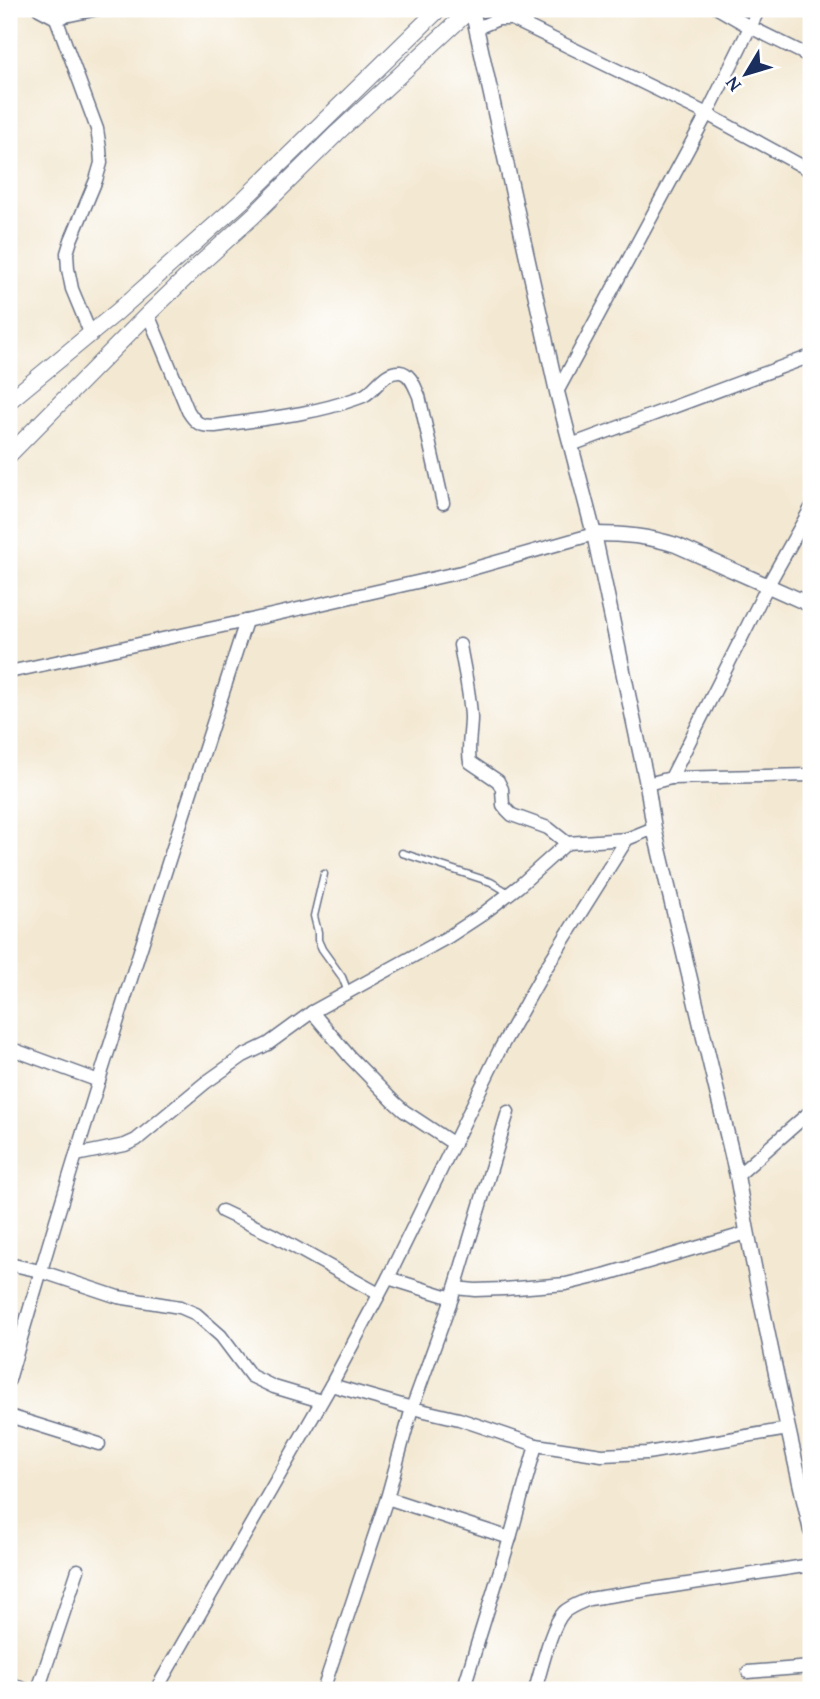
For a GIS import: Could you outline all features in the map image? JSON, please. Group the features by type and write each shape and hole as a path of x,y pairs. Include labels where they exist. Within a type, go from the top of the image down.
{"main road":[{"path":"9,401 91,335 243,200 439,9"},
{"path":"9,455 148,314 471,9"}],"street":[{"path":"39,9 56,18 98,9"},
{"path":"471,9 557,392 594,534 654,828 737,1176 811,1531"},
{"path":"719,9 811,57"},
{"path":"557,392 707,114 759,9"},
{"path":"56,18 97,129 102,163 67,253 72,289 91,335"},
{"path":"477,28 498,19 512,19 707,114 811,171"},
{"path":"148,314 188,411 202,426 309,411 346,402 366,395 389,374 397,371 405,373 419,397 443,503"},
{"path":"571,445 811,356"},
{"path":"671,778 768,586 811,508"},
{"path":"9,672 461,572 594,534 627,534 676,545 811,605"},
{"path":"9,1380 99,1081 246,621"},
{"path":"460,645 470,705 470,762 498,780 503,804 512,815 548,828 567,843"},
{"path":"647,784 671,778 811,775"},
{"path":"76,1155 125,1145 136,1140 243,1056 268,1044 312,1012 448,937 480,916 567,843 627,839 654,828"},
{"path":"156,1690 331,1385 388,1278 499,1049 537,982 627,839"},
{"path":"312,1012 350,1057 393,1101 454,1144"},
{"path":"9,1048 99,1081"},
{"path":"737,1176 811,1111"},
{"path":"323,1690 387,1498 412,1408 453,1293 508,1112"},
{"path":"222,1211 273,1235 379,1294"},
{"path":"388,1278 453,1293 566,1284 747,1233"},
{"path":"9,1264 40,1271 118,1297 180,1307 196,1314 221,1336 251,1376 274,1387 321,1401"},
{"path":"331,1385 459,1419 536,1445 602,1455 647,1454 788,1429"},
{"path":"9,1416 99,1444"},
{"path":"463,1690 536,1445"},
{"path":"387,1498 510,1538"},
{"path":"535,1690 555,1626 562,1614 572,1606 589,1599 811,1565"},
{"path":"38,1690 78,1570"},
{"path":"748,1672 811,1667"},
{"path":"9,1684 27,1690"}],"lane":[{"path":"402,853 491,882 509,893"},
{"path":"324,874 314,916 318,940 342,977 348,992"}]}
